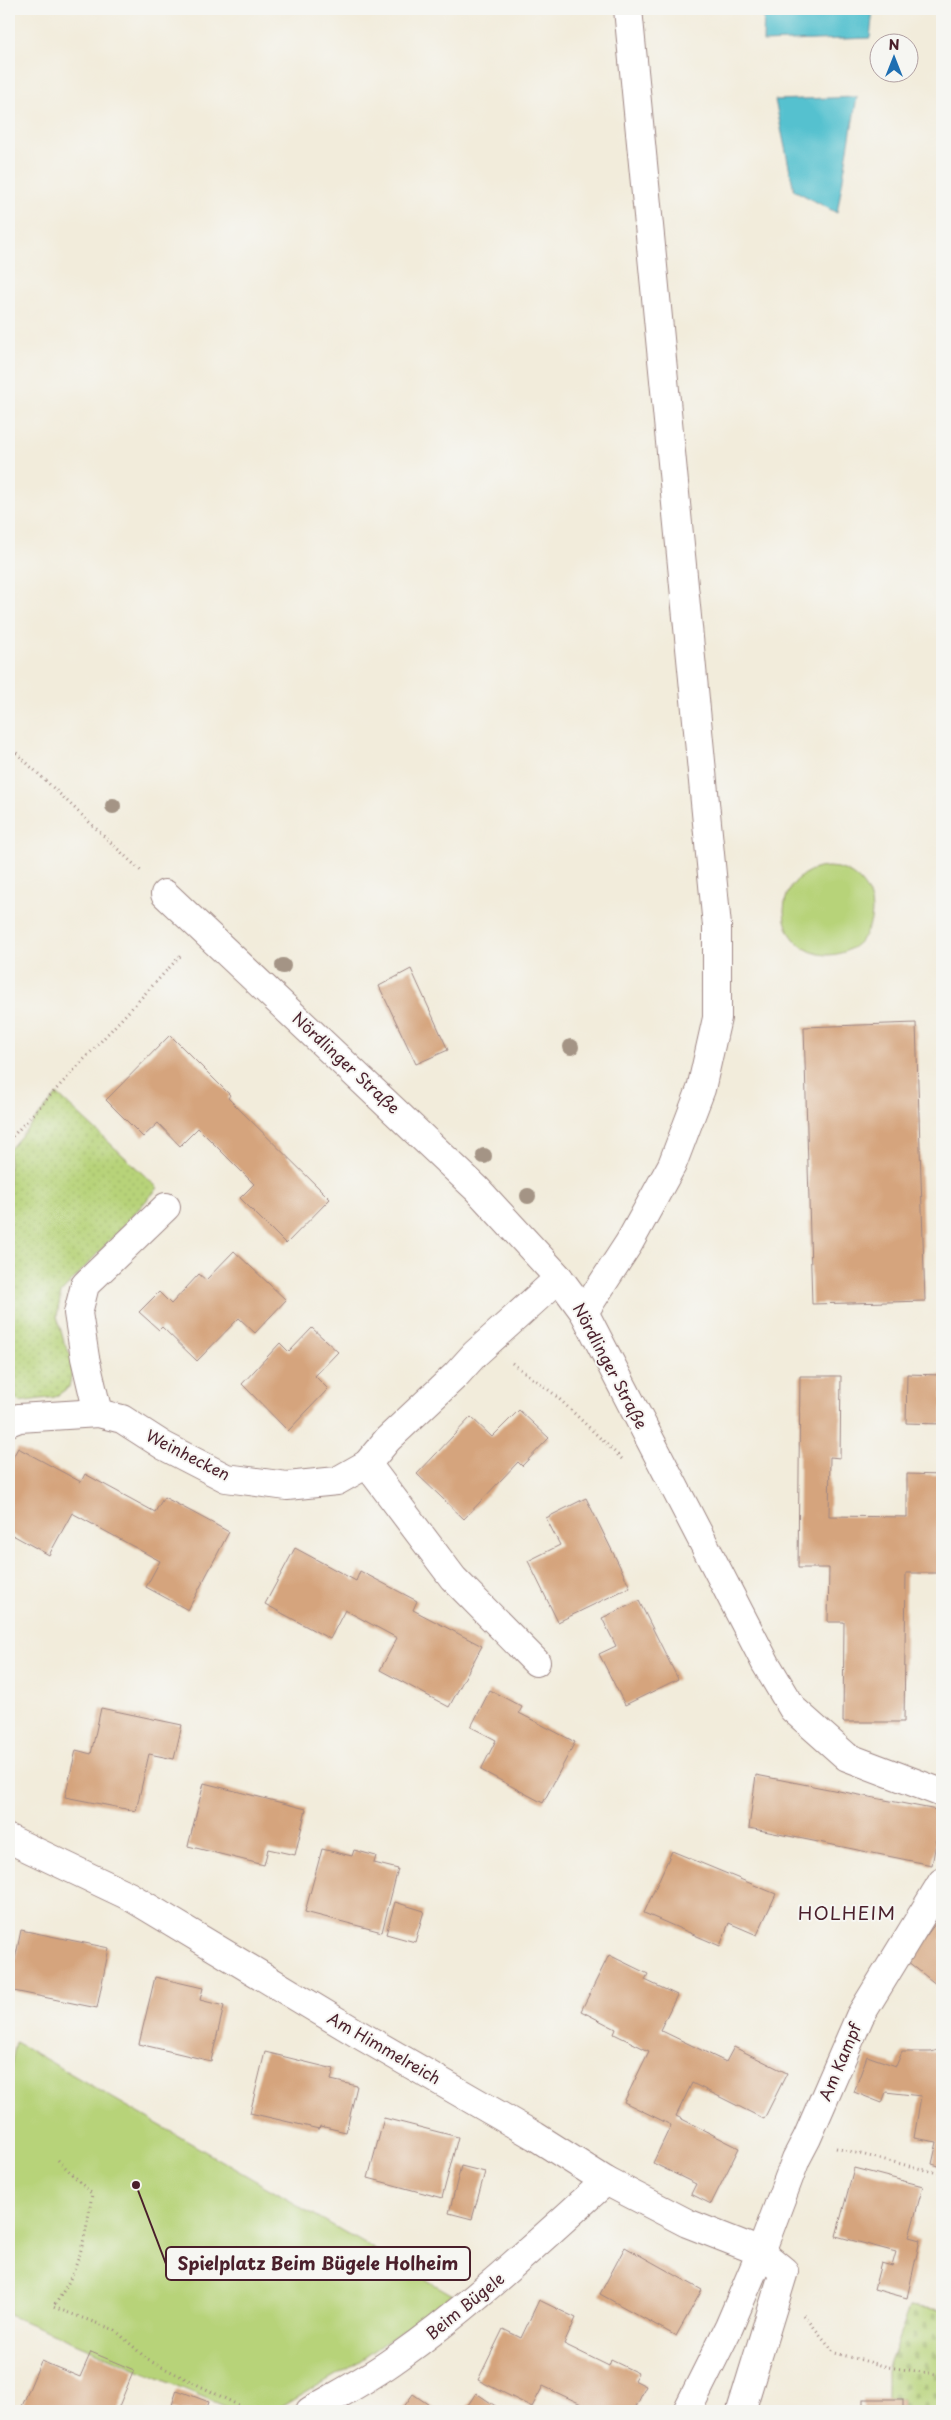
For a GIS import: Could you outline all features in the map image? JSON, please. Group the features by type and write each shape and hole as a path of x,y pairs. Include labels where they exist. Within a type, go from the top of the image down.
{"street":[{"path":"584,1312 629,1243 672,1165 700,1089 717,1018 717,926 628,9"},
{"name":"Nördlinger Straße","path":"165,894 477,1189 559,1278 584,1312 766,1664 793,1709 847,1756 942,1793"},
{"path":"98,1413 85,1358 78,1313 85,1285 166,1207"},
{"name":"Weinhecken","path":"9,1422 19,1418 98,1413 122,1419 164,1446 226,1478 287,1486 337,1481 367,1464 388,1439 456,1375 475,1354 559,1278"},
{"path":"367,1464 453,1578 536,1662"},
{"name":"Am Himmelreich","path":"9,1839 129,1896 360,2035 535,2136 606,2181 687,2223 761,2252"},
{"name":"Am Kampf","path":"687,2411 729,2327 761,2252 796,2159 860,2016 942,1882"},
{"name":"Beim Bügele","path":"310,2411 396,2360 506,2273 606,2181"},
{"path":"741,2411 784,2271 761,2252"}],"path":[{"path":"9,746 165,894"},
{"path":"9,1140 204,930"},
{"path":"475,1354 512,1363 554,1394 628,1465"},
{"path":"807,2138 846,2151 942,2174"},
{"path":"58,2160 92,2194 82,2252 63,2294 53,2306 114,2330 148,2360 236,2404 255,2411"},
{"path":"784,2271 804,2316 835,2352 888,2367 942,2375"}],"green space":[{"path":"828,867 845,870 859,880 869,894 872,911 869,928 859,942 845,952 828,955 811,952 797,942 787,928 784,911 787,894 797,880 811,870"},
{"path":"57,1094 158,1188 61,1293 57,1316 64,1342 74,1362 69,1387 55,1397 19,1402 9,1392 9,1150"},
{"path":"16,2042 453,2295 358,2362 275,2411 236,2411 9,2315 9,2075"},
{"path":"910,2306 942,2310 942,2411 903,2411 903,2399 887,2399 887,2371"}],"water":[{"path":"764,9 873,9 871,32 868,32 868,38 763,42"},
{"path":"857,97 837,213 794,190 775,100"}],"building":[{"path":"411,969 448,1050 416,1064 379,986"},
{"path":"916,1023 925,1301 812,1304 804,1027"},
{"path":"170,1035 230,1095 228,1098 330,1199 286,1244 240,1198 254,1184 198,1128 180,1146 158,1123 143,1137 106,1100"},
{"path":"234,1251 286,1300 255,1333 239,1318 197,1361 162,1327 159,1330 139,1312 159,1292 171,1304 199,1274 206,1280"},
{"path":"312,1328 338,1352 315,1376 328,1389 288,1431 242,1384 280,1343 289,1352"},
{"path":"907,1374 942,1375 942,1424 906,1423"},
{"path":"800,1376 841,1376 840,1458 830,1457 829,1516 907,1517 907,1474 942,1475 942,1573 906,1573 904,1722 843,1722 844,1622 828,1622 829,1568 798,1568"},
{"path":"519,1410 549,1438 522,1466 518,1462 464,1519 417,1474 471,1417 492,1437"},
{"path":"18,1448 81,1482 85,1474 155,1512 164,1497 229,1532 188,1610 146,1587 160,1561 72,1513 49,1555 9,1533 9,1464"},
{"path":"586,1498 630,1587 558,1622 528,1561 560,1545 546,1518"},
{"path":"295,1548 356,1581 360,1571 417,1601 413,1610 482,1646 449,1707 380,1670 397,1638 345,1610 330,1639 265,1604"},
{"path":"639,1601 678,1679 625,1705 599,1654 616,1646 602,1618"},
{"path":"490,1690 522,1707 519,1713 575,1742 543,1803 481,1770 496,1740 471,1727"},
{"path":"101,1708 182,1725 174,1759 149,1754 136,1811 65,1797 76,1750 91,1754"},
{"path":"756,1775 942,1811 932,1865 749,1828"},
{"path":"204,1783 306,1809 295,1855 268,1849 264,1865 188,1846"},
{"path":"322,1849 352,1856 354,1850 376,1856 374,1863 398,1869 382,1932 305,1912"},
{"path":"672,1851 776,1894 757,1935 729,1923 720,1946 644,1913"},
{"path":"395,1902 424,1911 415,1942 386,1934"},
{"path":"942,1915 942,1989 907,1961"},
{"path":"21,1930 109,1948 97,2008 9,1990"},
{"path":"609,1955 648,1974 645,1980 677,1995 660,2030 726,2062 734,2047 787,2073 764,2119 692,2083 676,2116 739,2148 711,2204 691,2194 696,2184 653,2163 671,2125 624,2102 649,2051 614,2034 616,2029 581,2011"},
{"path":"155,1977 203,1988 200,2000 224,2006 211,2061 139,2044"},
{"path":"942,2049 942,2167 932,2164 937,2142 914,2138 921,2096 886,2092 882,2103 854,2092 867,2056 896,2066 902,2052 931,2052"},
{"path":"265,2052 334,2069 331,2080 357,2086 346,2132 320,2126 319,2129 250,2113"},
{"path":"384,2118 458,2137 442,2198 368,2178"},
{"path":"461,2166 485,2172 472,2219 449,2213"},
{"path":"854,2168 923,2186 909,2237 920,2240 907,2298 874,2289 881,2263 892,2266 896,2252 836,2236"},
{"path":"625,2247 702,2290 676,2336 600,2294"},
{"path":"539,2300 576,2318 564,2344 609,2366 611,2360 638,2373 634,2380 646,2386 634,2411 596,2411 543,2386 532,2407 478,2380 503,2329 521,2338"},
{"path":"91,2352 134,2370 117,2411 20,2411 41,2361 80,2377"},
{"path":"177,2390 209,2402 206,2411 180,2411 171,2408"},
{"path":"476,2393 503,2411 464,2411"},
{"path":"413,2394 438,2411 401,2411"},
{"path":"863,2399 903,2399 903,2411 863,2411"}],"place":[{"name":"Spielplatz Beim Bügele Holheim","path":"136,2185"}],"district":[{"name":"HOLHEIM","path":"847,1913"}]}
